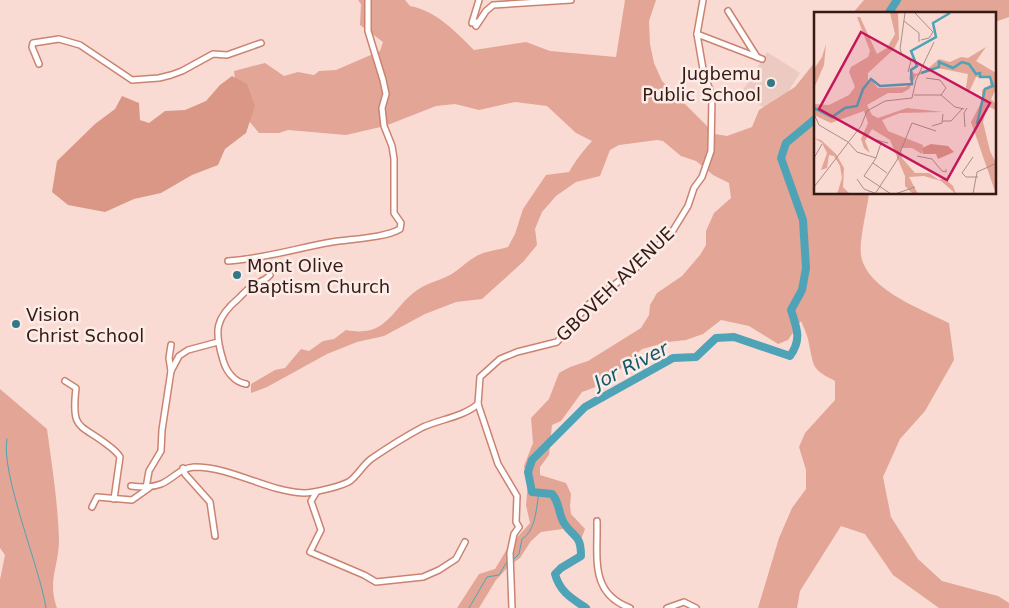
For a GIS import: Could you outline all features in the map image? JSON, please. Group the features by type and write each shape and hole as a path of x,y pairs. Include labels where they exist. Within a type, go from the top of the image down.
{"street":[{"path":"228,261 248,260 271,254 395,232 401,227 399,218 394,213 395,172 392,146 384,126 382,108 386,94 368,31 368,0"},
{"path":"478,0 472,23 477,24 493,5 571,0"},
{"name":"GBOVEH AVENUE","path":"512,608 510,553 519,527 516,522 517,496 498,464 478,404 480,376 500,359 517,352 557,342 588,305 636,268 672,232 688,206 694,188 702,177 711,151 712,95 704,75 697,34 703,0"},
{"path":"697,34 759,58 728,11"},
{"path":"39,64 32,47 33,43 59,39 68,40 91,51 132,80 159,78 182,71 214,54 227,56 260,43"},
{"path":"246,384 238,383 223,362 218,342 220,316 254,285 265,281 270,275"},
{"path":"171,371 180,356 188,350 218,342"},
{"path":"92,506 97,497 132,500 148,487 149,471 161,451 162,430 171,371 169,358 171,344"},
{"path":"65,381 76,388 75,413 79,425 84,431 96,435 120,457 114,499"},
{"path":"465,542 456,559 439,570 423,577 376,582 364,574 310,552 321,530 311,501 316,493 323,489 347,483 370,460 406,437 441,420 470,411 478,404"},
{"path":"131,486 148,487 161,484 183,468 194,467 232,472 265,485 301,493 316,493"},
{"path":"183,468 185,474 210,502 215,536"},
{"path":"597,521 600,580 612,599 630,608"},
{"path":"667,608 684,602 696,608"}],"shaded area":[{"path":"358,0 405,0 410,6 437,17 474,50 526,42 550,51 616,57 625,0 656,0 649,21 650,44 654,63 662,81 715,134 727,136 752,127 759,110 795,87 814,63 814,195 869,195 861,249 865,267 873,278 896,296 949,323 954,360 925,411 900,439 883,477 891,517 918,559 942,581 998,596 1009,603 1009,608 939,608 893,575 865,534 841,526 800,591 797,608 758,608 779,538 792,508 806,489 806,470 799,447 805,433 835,400 835,381 822,374 815,367 808,338 801,321 788,340 778,344 749,326 721,320 703,334 686,340 668,342 642,349 604,384 582,392 561,421 552,425 549,455 540,467 540,475 566,483 571,494 571,514 585,529 580,542 570,528 541,532 531,541 520,558 509,566 496,580 479,608 457,608 479,574 495,569 507,549 530,523 526,505 528,483 524,466 533,443 531,418 549,399 559,373 588,361 641,328 649,315 650,305 657,293 682,276 700,255 706,245 706,231 714,213 731,198 729,183 713,175 696,161 681,156 663,141 657,140 619,145 610,150 600,176 576,182 556,196 542,212 535,229 537,245 523,262 482,299 456,302 425,314 384,336 357,342 327,354 267,387 251,393 251,384 275,370 285,368 301,349 309,351 323,341 334,339 346,330 361,331 381,325 412,294 422,287 450,275 479,255 508,247 515,234 523,209 546,175 569,172 592,141 576,133 547,106 515,102 479,110 455,104 436,106 385,126 346,135 288,130 279,133 259,133 239,109 234,71 265,63 284,76 298,72 314,75 319,71 336,70 380,51 383,42 360,25 361,4"},
{"path":"864,0 1009,0 1009,17 996,22 996,12 854,12"},
{"name":"Jugbemu Public School","path":"767,52 800,73 774,114 741,93"},
{"path":"232,76 247,84 255,106 246,133 225,149 218,165 192,175 161,193 134,199 105,212 68,205 52,192 57,161 95,124 115,109 122,96 139,103 140,120 149,123 165,111 185,110 206,101 220,85"},
{"path":"0,389 47,429 59,540 53,581 54,598 57,608 0,608 0,580 5,555 0,548"}],"waterway":[{"name":"Jor River","path":"889,12 897,0"},
{"name":"Jor River","path":"586,608 567,594 557,580 555,574 561,568 581,556 580,543 564,523 552,494 532,492 528,472 532,460 585,407 673,358 696,357 716,338 734,337 790,356 797,339 791,310 802,290 806,268 803,220 781,158 786,143 814,120"},
{"path":"7,439 6,454 9,474 46,608"},
{"path":"512,561 519,554 522,539 533,525 539,492 532,492"},
{"path":"469,608 487,577 499,575 508,560"}],"place":[{"name":"Jugbemu Public School","path":"771,83"},
{"name":"Mont Olive Baptism Church","path":"237,275"},
{"name":"Vision Christ School","path":"16,324"}]}
